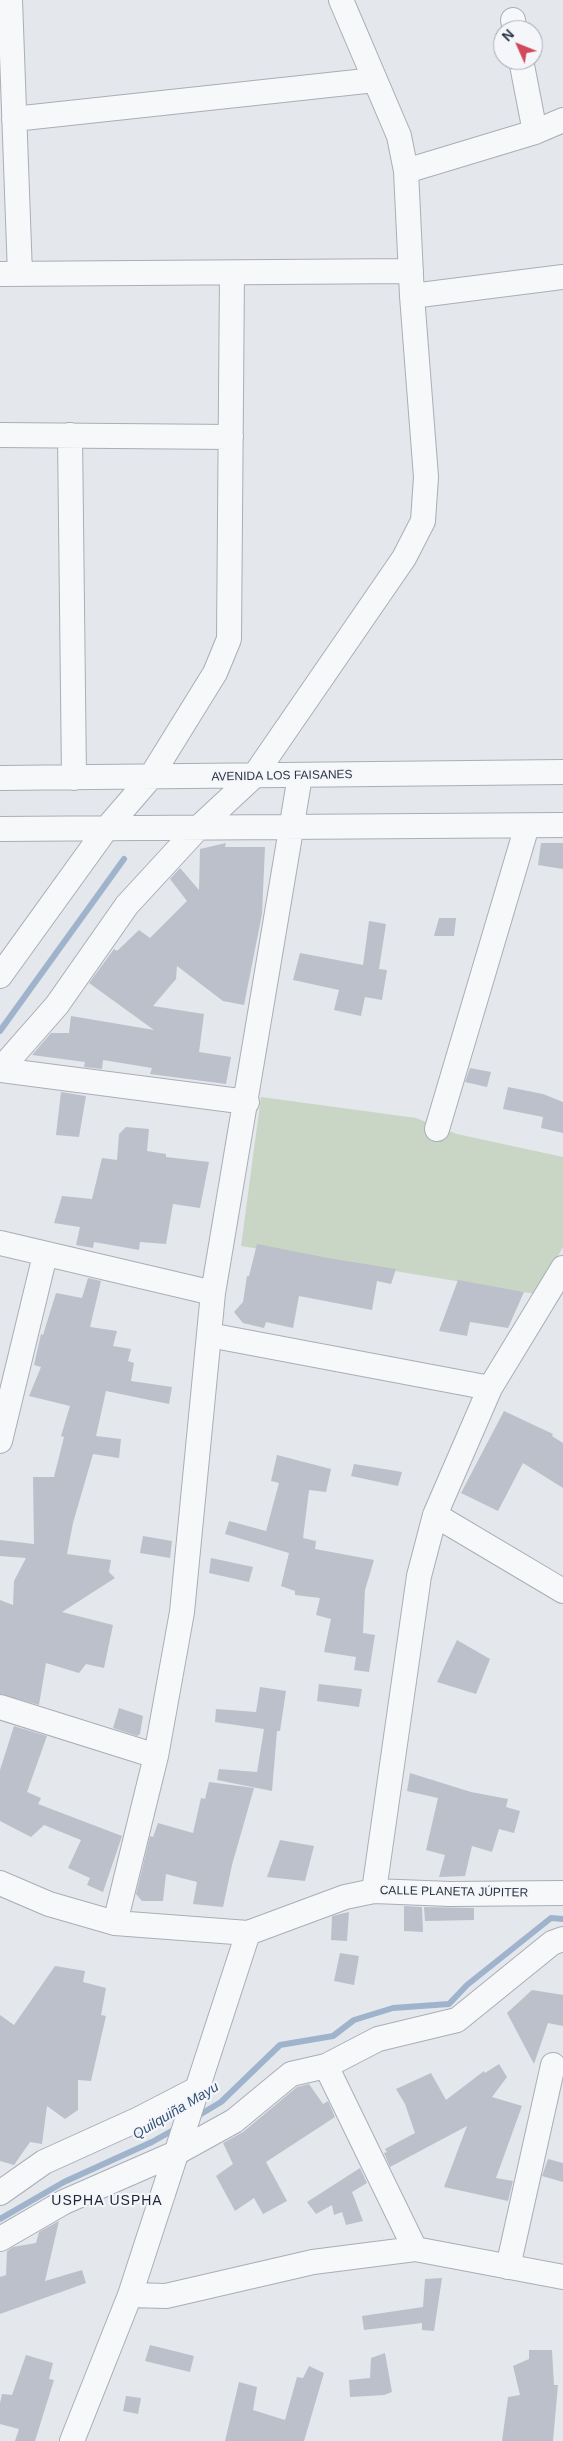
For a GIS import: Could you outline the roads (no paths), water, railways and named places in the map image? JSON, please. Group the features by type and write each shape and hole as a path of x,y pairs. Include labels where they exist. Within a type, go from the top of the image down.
{"street":[{"path":"10,0 14,119 10,274 411,271"},
{"path":"0,1070 57,1005 127,906 196,829 254,776 404,558 423,521 426,477 412,296 406,171 399,136 341,0"},
{"path":"523,70 535,132"},
{"path":"14,119 375,80"},
{"path":"406,171 535,132 563,120"},
{"path":"0,976 106,829 150,778 215,673 228,639 232,273"},
{"path":"412,296 563,276"},
{"path":"0,435 231,437"},
{"path":"70,435 74,778"},
{"name":"AVENIDA LOS FAISANES","path":"0,778 150,778 563,772"},
{"path":"114,1923 156,1756 182,1612 213,1293 247,1102 300,776"},
{"path":"0,829 563,825"},
{"path":"437,1129 527,826"},
{"path":"0,1070 247,1102"},
{"path":"0,1242 45,1255 213,1293"},
{"path":"2,1427 45,1255"},
{"path":"374,1891 419,1576 434,1515 490,1388 559,1282"},
{"path":"209,1334 490,1388"},
{"path":"434,1515 563,1591"},
{"path":"0,1707 156,1756"},
{"name":"CALLE PLANETA JÚPITER","path":"0,1883 49,1904 114,1923 248,1934 346,1897 374,1891 450,1894 563,1893"},
{"path":"72,2441 130,2295 248,1934"},
{"path":"0,2238 64,2202 176,2153 234,2121 291,2074 326,2066 378,2040 456,2020 552,1943 563,1939"},
{"path":"508,2267 552,2065"},
{"path":"326,2066 415,2249"},
{"path":"0,2193 44,2162 140,2119 197,2089"},
{"path":"130,2295 166,2296 313,2262 415,2249 563,2277"}],"waterway":[{"path":"0,1031 124,859"},
{"name":"Quilquiña Mayu","path":"196,2117 221,2102 280,2045 333,2036 354,2020 393,2008 449,2004 467,1985 551,1918 563,1919"},
{"name":"Quilquiña Mayu","path":"0,2219 64,2182 152,2142 177,2128"}],"district":[{"name":"USPHA USPHA","path":"107,2201"}]}
